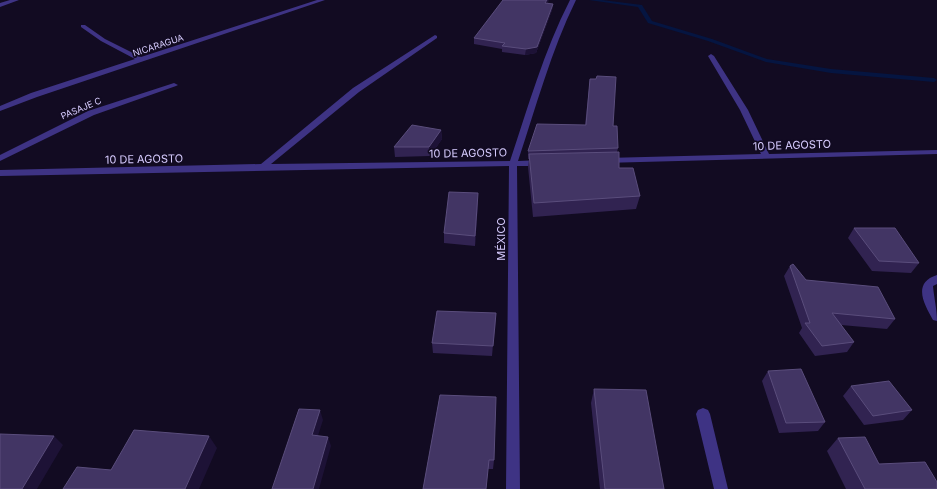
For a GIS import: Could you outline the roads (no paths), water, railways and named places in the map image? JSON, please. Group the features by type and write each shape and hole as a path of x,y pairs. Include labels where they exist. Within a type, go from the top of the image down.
{"street":[{"path":"0,5 16,0"},
{"name":"NICARAGUA","path":"0,109 34,95 322,0"},
{"name":"MÉXICO","path":"513,489 513,164 562,20 573,0"},
{"path":"83,26 104,40 141,60"},
{"path":"263,167 356,90 435,37"},
{"path":"711,56 744,110 766,156"},
{"name":"PASAJE C","path":"0,158 91,113 174,85"},
{"name":"10 DE AGOSTO","path":"600,161 937,152"},
{"name":"10 DE AGOSTO","path":"0,173 263,167 553,163"},
{"path":"937,279 928,284 929,301 937,317"},
{"path":"703,414 721,489"}],"waterway":[{"path":"591,0 640,6 650,22 710,40 766,60 831,71 934,80"}]}
